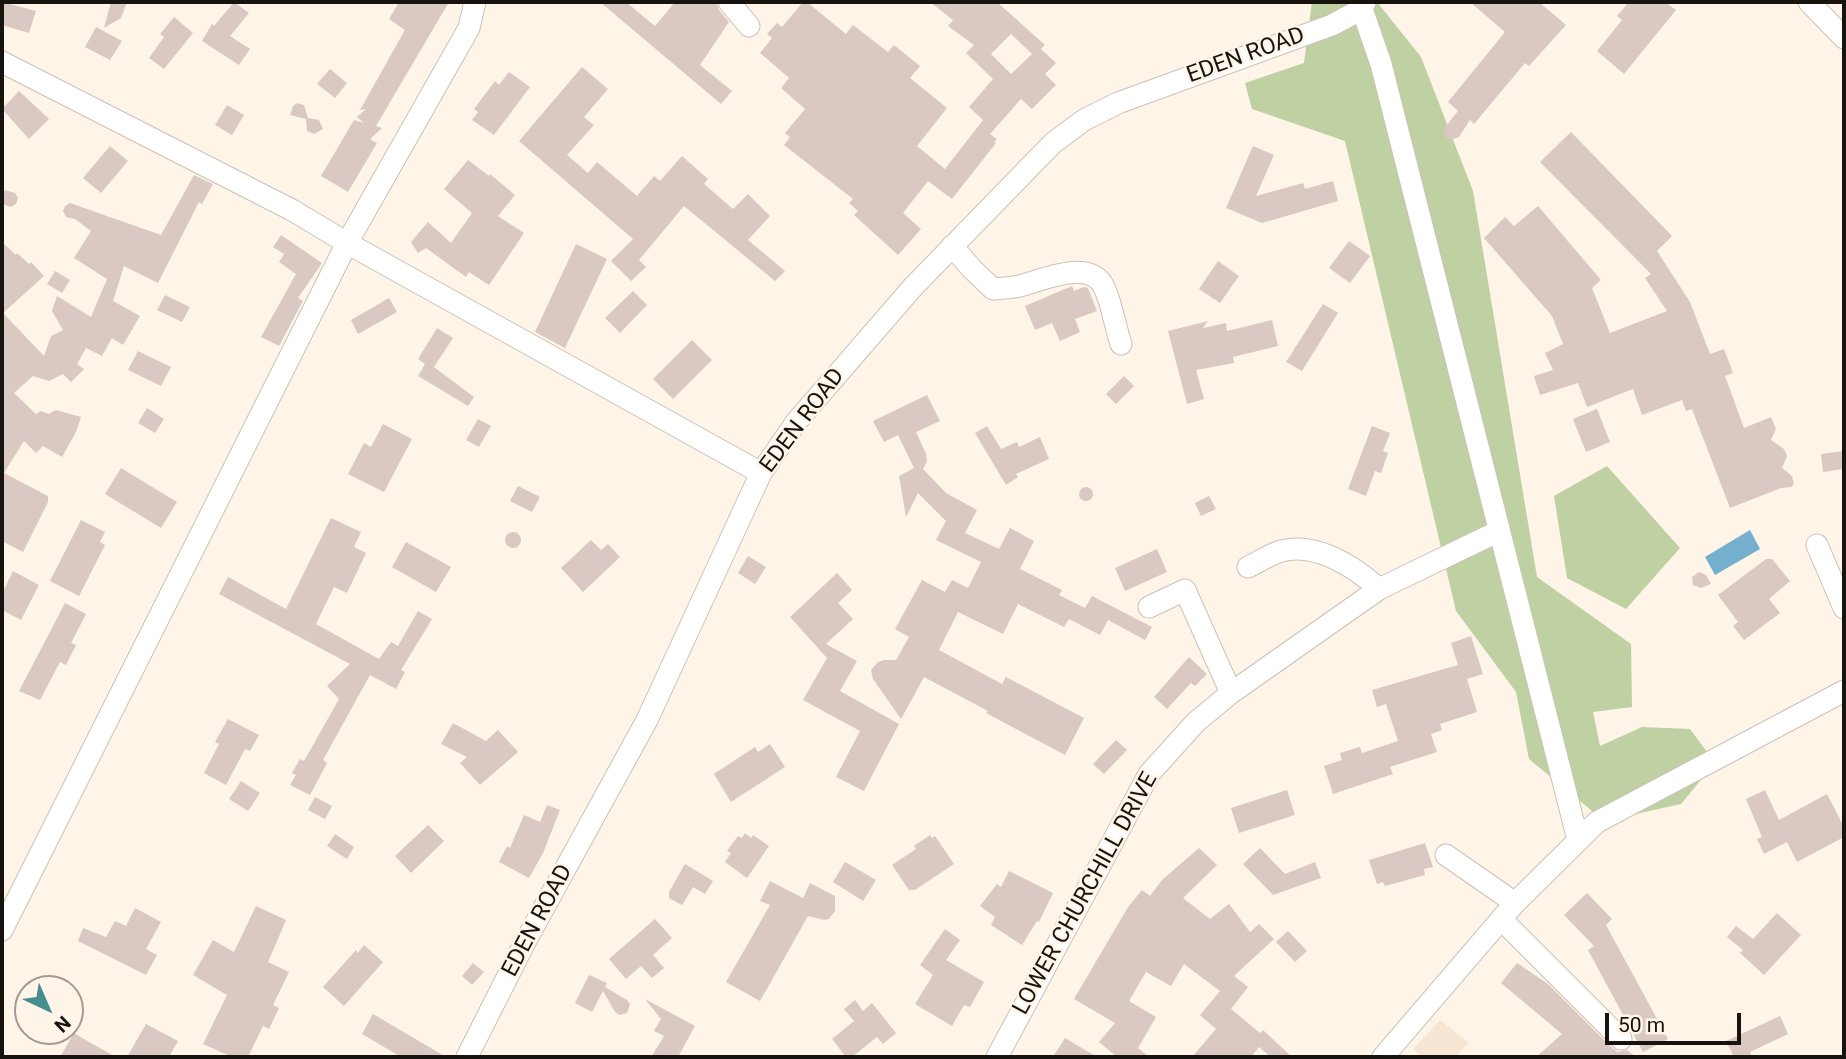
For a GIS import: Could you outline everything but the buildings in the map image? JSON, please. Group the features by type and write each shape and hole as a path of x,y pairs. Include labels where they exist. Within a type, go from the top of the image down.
{"street":[{"path":"2,930 346,243 469,28 475,2"},
{"path":"729,2 749,26"},
{"path":"1809,2 1844,38"},
{"path":"1363,6 1381,64 1578,840"},
{"name":"EDEN ROAD","path":"467,1057 524,944 647,720 761,473 805,411 905,296 1053,143 1084,120 1118,103 1350,18 1363,6"},
{"path":"2,62 292,209 346,243 761,473"},
{"path":"953,246 972,270 993,289 1077,272 1091,274 1103,285 1121,344"},
{"name":"LOWER CHURCHILL DRIVE","path":"997,1057 1149,774 1196,722 1231,693 1379,589 1499,531"},
{"path":"1817,545 1844,608"},
{"path":"1248,567 1280,551 1316,550 1366,577 1379,589"},
{"path":"1149,607 1185,590 1231,693"},
{"path":"1383,1057 1515,902 1597,822 1844,691"},
{"path":"1446,855 1515,902"},
{"path":"1501,919 1621,1039"}],"shaded area":[{"path":"1440,1020 1469,1043 1455,1057 1422,1057 1413,1049"}],"green space":[{"path":"1312,2 1377,2 1421,57 1473,191 1537,577 1631,644 1632,707 1593,712 1600,746 1642,727 1690,729 1715,763 1681,804 1604,821 1529,759 1516,692 1456,611 1345,141 1252,109 1245,83 1304,63"},
{"path":"1607,466 1680,548 1626,609 1567,578 1554,496"}],"water":[{"path":"1750,530 1760,549 1715,575 1705,557"}]}
